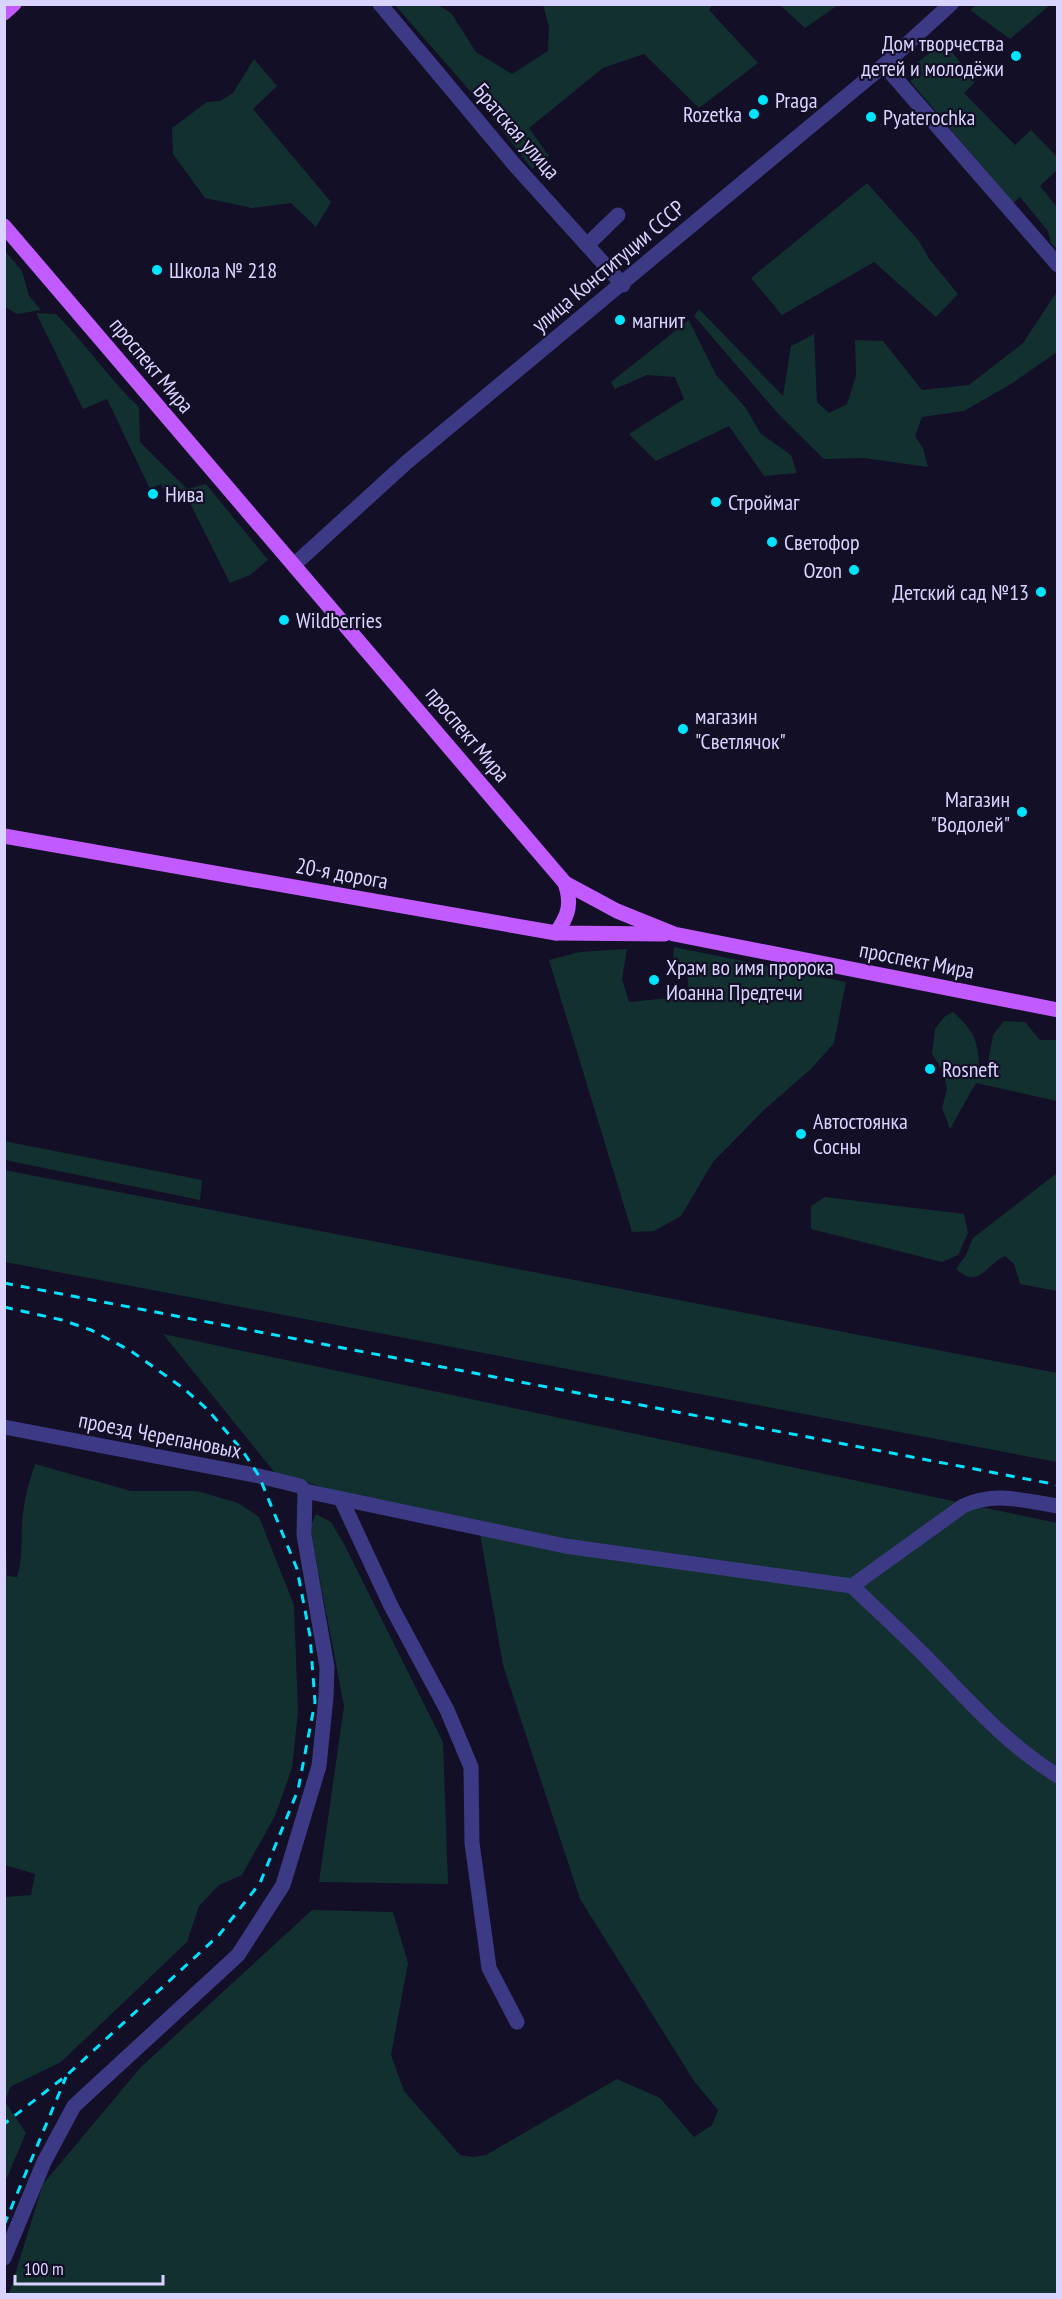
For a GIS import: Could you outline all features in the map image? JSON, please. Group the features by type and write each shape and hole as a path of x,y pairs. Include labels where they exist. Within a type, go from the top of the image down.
{"main road":[{"path":"4,13 14,4"},
{"name":"проспект Мира","path":"4,226 295,564 565,883 617,910 674,934 1058,1010"},
{"name":"20-я дорога","path":"4,836 556,933 674,934"},
{"path":"556,933 566,921 571,900 565,883"}],"street":[{"name":"Братская улица","path":"380,4 586,245 623,285"},
{"name":"улица Конституции СССР","path":"295,564 407,462 623,285 884,65 951,4"},
{"path":"884,65 1058,265"},
{"path":"586,245 618,215"},
{"name":"проезд Черепановых","path":"4,1427 259,1476 300,1486 305,1491 565,1546 852,1586"},
{"path":"4,2258 44,2162 74,2106 238,1954 283,1885 319,1766 326,1697 327,1667 304,1535 305,1491"},
{"path":"1058,1506 1020,1499 981,1498 963,1506 852,1586 922,1653 986,1721 1031,1760 1058,1776"},
{"path":"341,1499 391,1606 447,1710 471,1767 472,1843 489,1968 517,2022"}],"green space":[{"path":"978,4 1050,5 1010,39 970,10"},
{"path":"395,5 438,5 451,13 476,52 512,74 548,51 549,27 543,5 712,5 709,10 758,63 699,108 644,54 603,68 529,128 549,156 532,169 485,108"},
{"path":"780,5 838,5 805,28"},
{"path":"944,41 975,82 964,93 1015,145 1031,130 1057,157 1057,170 1040,186 1057,207 1057,249 1051,243 1048,231 1020,197 1013,203 910,81 921,74 916,64"},
{"path":"254,59 277,86 253,109 331,202 316,227 291,203 252,208 205,198 173,154 172,128 207,102 220,101 233,93"},
{"path":"867,183 919,241 930,260 958,294 936,317 874,262 782,315 751,278"},
{"path":"5,251 22,271 29,296 41,310 17,314 5,307"},
{"path":"1056,293 1057,352 1011,384 964,411 922,417 915,436 923,448 928,467 864,458 824,459 781,417 694,316 699,309 783,396 791,346 814,334 817,402 829,413 847,404 856,376 855,340 883,341 922,390 969,385 1023,343"},
{"path":"36,313 56,314 67,325 139,407 140,442 187,489 206,484 268,560 250,575 230,583 190,503 177,486 164,490 161,484 150,489 107,399 83,409"},
{"path":"689,320 716,375 746,408 760,433 791,455 797,473 764,476 729,426 656,461 629,434 684,399 675,377 647,375 615,389 611,382"},
{"path":"674,947 846,982 834,1043 812,1068 764,1110 713,1162 681,1216 654,1231 632,1232 549,960 580,952 627,949 622,979 629,1002 689,996 687,972 673,957"},
{"path":"953,1012 967,1026 975,1039 979,1073 986,1073 993,1035 1004,1021 1025,1022 1040,1040 1057,1040 1057,1101 976,1083 950,1129 942,1108 947,1089 943,1071 932,1054 935,1029 944,1017"},
{"path":"4,1141 202,1180 200,1200 5,1160"},
{"path":"4,1170 1057,1373 1057,1462 5,1262"},
{"path":"1057,1173 1057,1291 1020,1284 1014,1264 1005,1256 977,1276 964,1275 956,1269 966,1255 973,1238"},
{"path":"825,1197 964,1214 968,1233 958,1255 942,1262 811,1229 811,1206"},
{"path":"163,1334 1057,1523 1057,2294 9,2294 43,2184 141,2067 312,1910 393,1912 408,1963 391,2055 404,2091 460,2155 473,2157 486,2155 617,2079 660,2098 694,2137 712,2125 718,2110 694,2081 580,1899 503,1665 480,1534 275,1473"},
{"path":"35,1464 131,1491 197,1491 238,1503 259,1517 294,1605 298,1712 292,1768 275,1816 242,1875 219,1885 199,1906 187,1942 61,2062 10,2087 5,2102 5,1897 31,1895 35,1874 5,1865 4,1494 7,1576 17,1577 21,1557 23,1509"},
{"path":"316,1514 331,1522 345,1546 443,1742 448,1884 319,1882 344,1706 313,1544 311,1525"},
{"path":"5,2102 26,2133 5,2182"}],"railway":[{"path":"4,1283 1058,1485"},
{"path":"4,1307 62,1320 91,1330 131,1351 183,1388 208,1410 242,1450 259,1476 297,1569 310,1636 315,1702 298,1790 260,1883 219,1935 67,2075 4,2124"},
{"path":"4,2225 66,2077"}],"place":[{"name":"Дом творчества детей и молодёжи","path":"1016,56"},
{"name":"Praga","path":"763,100"},
{"name":"Rozetka","path":"754,114"},
{"name":"Pyaterochka","path":"871,117"},
{"name":"Школа № 218","path":"157,270"},
{"name":"магнит","path":"620,320"},
{"name":"Нива","path":"153,494"},
{"name":"Строймаг","path":"716,502"},
{"name":"Светофор","path":"772,542"},
{"name":"Ozon","path":"854,570"},
{"name":"Детский сад №13","path":"1041,592"},
{"name":"Wildberries","path":"284,620"},
{"name":"магазин \"Светлячок\"","path":"683,729"},
{"name":"Магазин \"Водолей\"","path":"1022,812"},
{"name":"Храм во имя пророка Иоанна Предтечи","path":"654,980"},
{"name":"Rosneft","path":"930,1069"},
{"name":"Автостоянка Сосны","path":"801,1134"}]}
